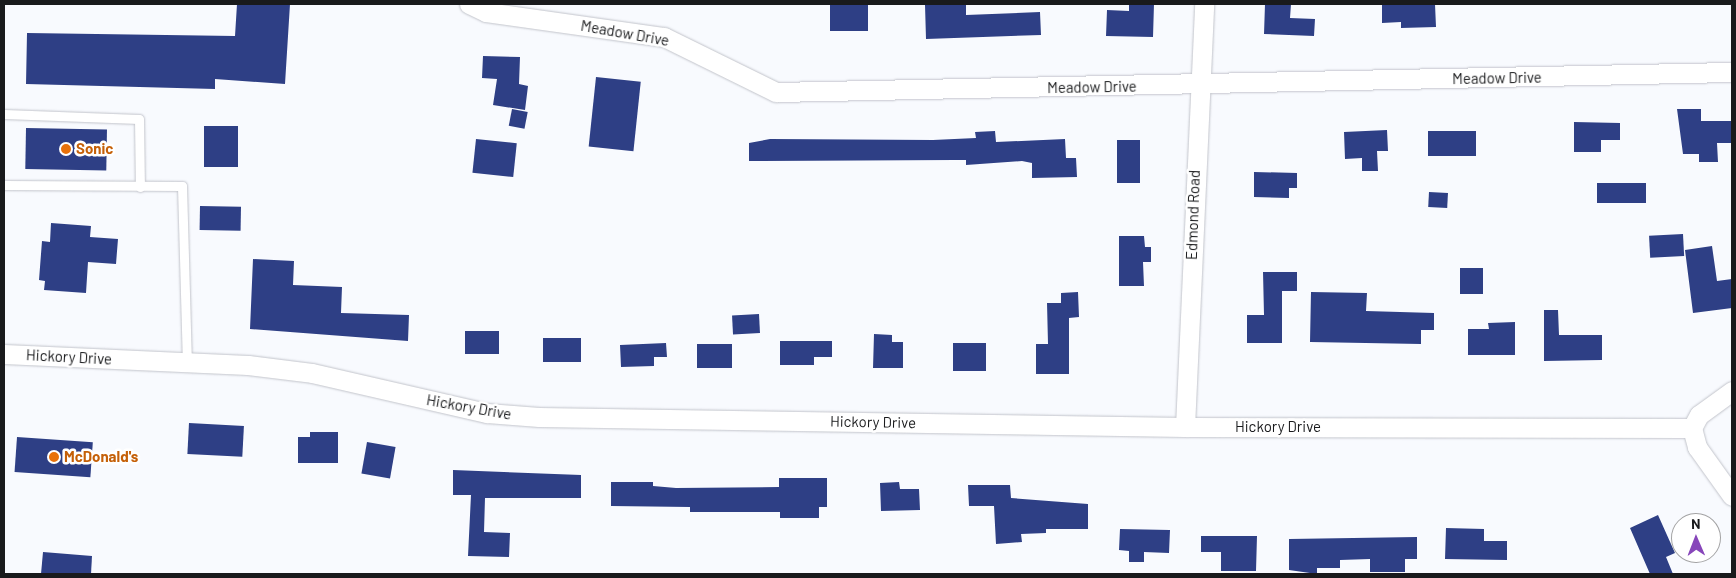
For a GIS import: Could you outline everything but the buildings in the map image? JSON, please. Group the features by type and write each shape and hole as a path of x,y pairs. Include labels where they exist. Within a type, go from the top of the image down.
{"street":[{"name":"Meadow Drive","path":"469,4 486,12 664,37 776,92 1198,85 1732,72"},
{"name":"Edmond Road","path":"1184,427 1198,85 1204,4"},
{"name":"Hickory Drive","path":"4,354 188,362 312,373 487,413 539,417 1184,427 1692,428"},
{"path":"1732,390 1699,415 1692,428 1697,447 1732,496"}],"lane":[{"path":"4,114 139,119 140,187"},
{"path":"4,185 182,186 188,362"}],"place":[{"name":"Sonic","path":"66,149"},
{"name":"McDonald's","path":"54,457"}]}
